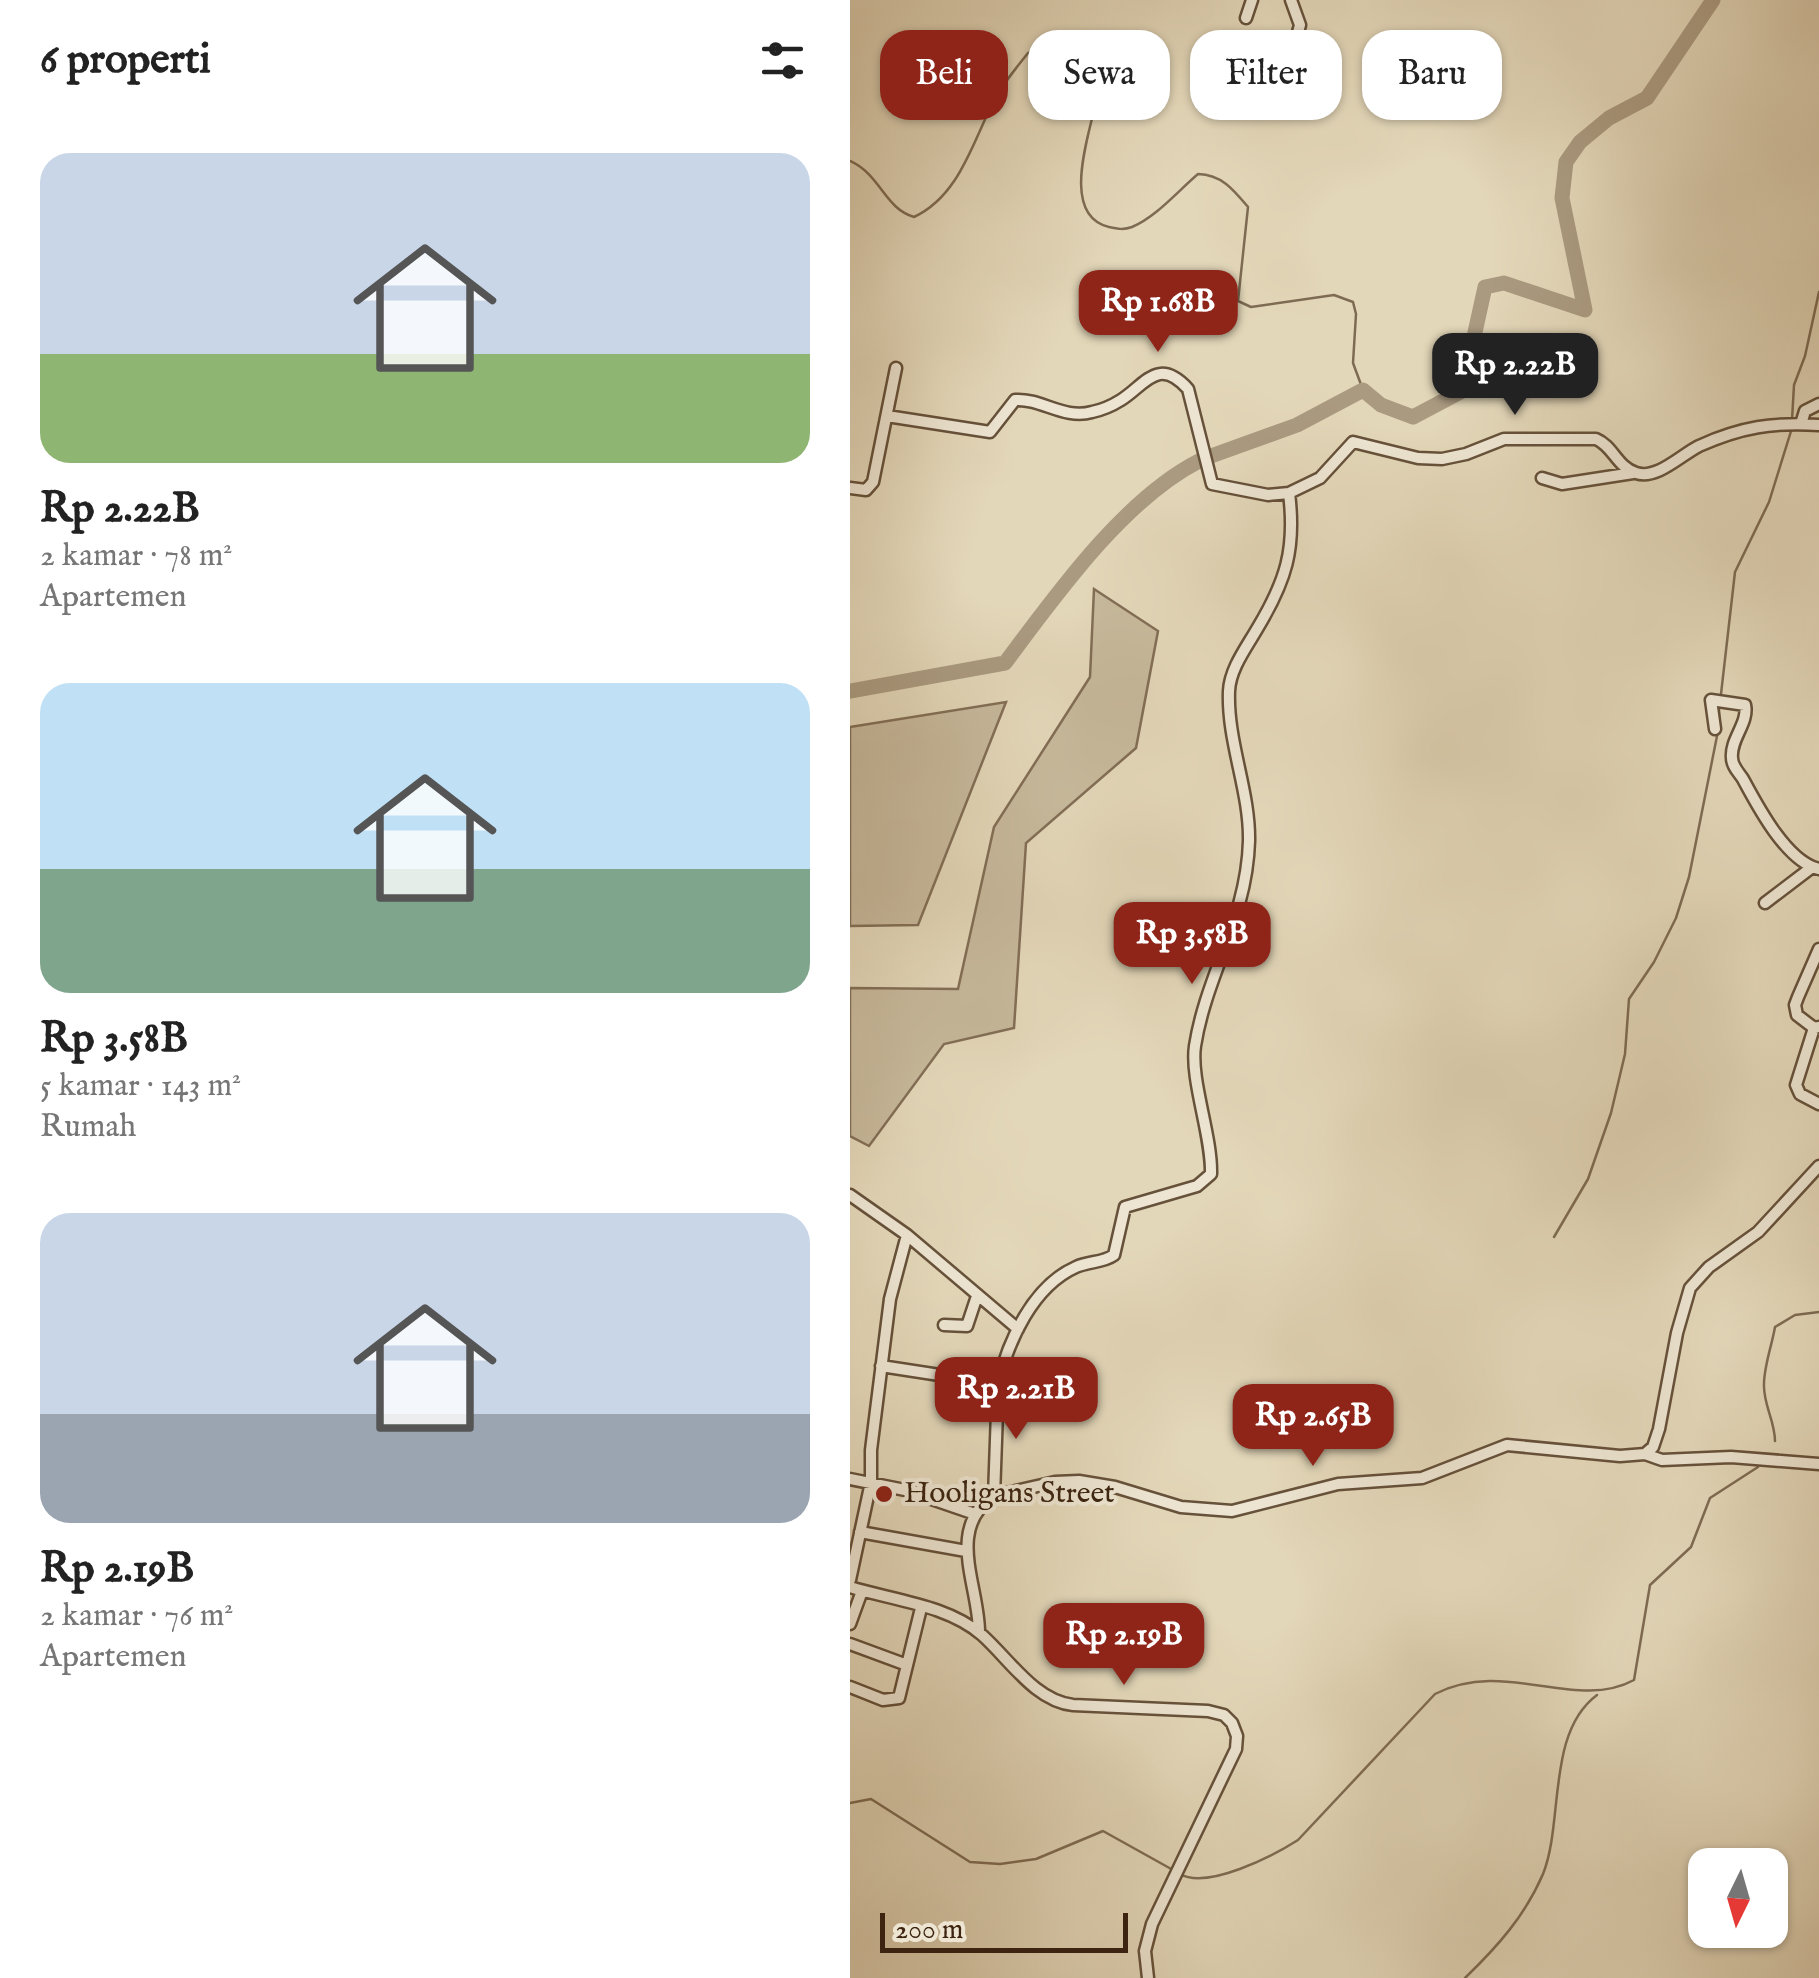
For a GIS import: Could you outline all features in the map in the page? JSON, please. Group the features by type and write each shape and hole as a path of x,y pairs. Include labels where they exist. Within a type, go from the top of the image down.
{"street":[{"path":"1246,18 1252,0"},
{"path":"1290,0 1299,30"},
{"path":"850,488 866,490 873,482 896,368"},
{"path":"887,416 990,432 1015,400 1085,414 1119,401 1145,378 1162,375 1178,380 1188,389 1212,484 1268,495 1289,493 1320,478 1348,445 1357,442 1426,459 1466,454 1504,438 1596,439 1634,473"},
{"path":"1798,424 1805,411 1819,404"},
{"path":"1542,478 1562,484 1652,474 1697,447 1754,425 1819,425"},
{"path":"994,1496 998,1384 1010,1344 1039,1297 1066,1272 1114,1255 1125,1207 1197,1186 1210,1174 1195,1048 1237,919 1249,842 1246,793 1229,691 1235,668 1287,568 1293,524 1289,493"},
{"path":"1715,729 1710,700 1745,705 1747,713 1732,762 1786,846 1815,868 1765,903"},
{"path":"1819,949 1795,1005 1797,1016 1817,1027 1796,1085 1800,1094 1819,1104"},
{"path":"1645,1454 1653,1447 1659,1429 1677,1333 1690,1288 1709,1267 1758,1232 1819,1166"},
{"path":"850,1195 907,1236 1018,1329"},
{"path":"850,1624 856,1539 870,1482 870,1450 890,1299 907,1236"},
{"path":"944,1325 967,1326 977,1296"},
{"path":"881,1366 998,1384"},
{"path":"979,1632 978,1606 966,1551 969,1527 980,1506 994,1496 1056,1482 1088,1482 1180,1507 1232,1511 1338,1484 1422,1478 1507,1445 1620,1456 1645,1454 1662,1460 1743,1457 1819,1464"},
{"path":"850,1479 976,1514"},
{"path":"856,1539 966,1551"},
{"path":"854,1586 959,1620 979,1632 1057,1702 1208,1710 1229,1718 1236,1728 1236,1750 1147,1940 1148,1978"},
{"path":"850,1687 883,1700 897,1699 921,1608"},
{"path":"850,1644 908,1665"}],"shaded area":[{"path":"1094,589 1158,631 1136,748 1026,843 1014,1028 944,1044 869,1146 850,1136 850,988 958,989 994,827 1090,677"},
{"path":"1006,702 918,925 850,926 850,727"}],"waterway":[{"path":"1211,456 1297,425 1363,390 1381,405 1413,417 1462,391 1485,287 1504,283 1585,310 1562,198 1566,162 1580,142 1609,118 1647,98 1713,0"},
{"path":"850,161 869,174 896,206 914,217 930,207 955,180 996,97 1028,53 1066,49 1083,52 1098,63 1095,104 1081,176 1086,209 1095,220 1109,227 1129,228 1158,210 1198,174 1220,180 1248,207 1238,301 1251,307 1334,295 1353,302 1353,363 1363,390"},
{"path":"1792,420 1794,385 1805,356 1819,292"},
{"path":"1721,694 1735,572 1769,502 1792,428"},
{"path":"850,691 1005,663 1069,579 1118,524 1144,499 1199,461"},
{"path":"1719,708 1719,723"},
{"path":"1554,1237 1588,1179 1611,1113 1625,1054 1629,999 1654,962 1676,918 1689,877 1718,731"},
{"path":"1775,1441 1764,1384 1775,1327 1795,1315 1819,1312"},
{"path":"1180,1874 1192,1878 1223,1874 1257,1862 1298,1840 1435,1694 1462,1684 1488,1681 1588,1691 1634,1680 1650,1585 1691,1547 1710,1498 1758,1467"},
{"path":"1465,1978 1509,1930 1543,1874 1563,1755 1581,1711 1597,1695"},
{"path":"850,1803 871,1799 970,1862 1000,1864 1036,1859 1103,1831 1173,1870"}],"place":[{"name":"Hooligans Street","path":"884,1494"}]}
